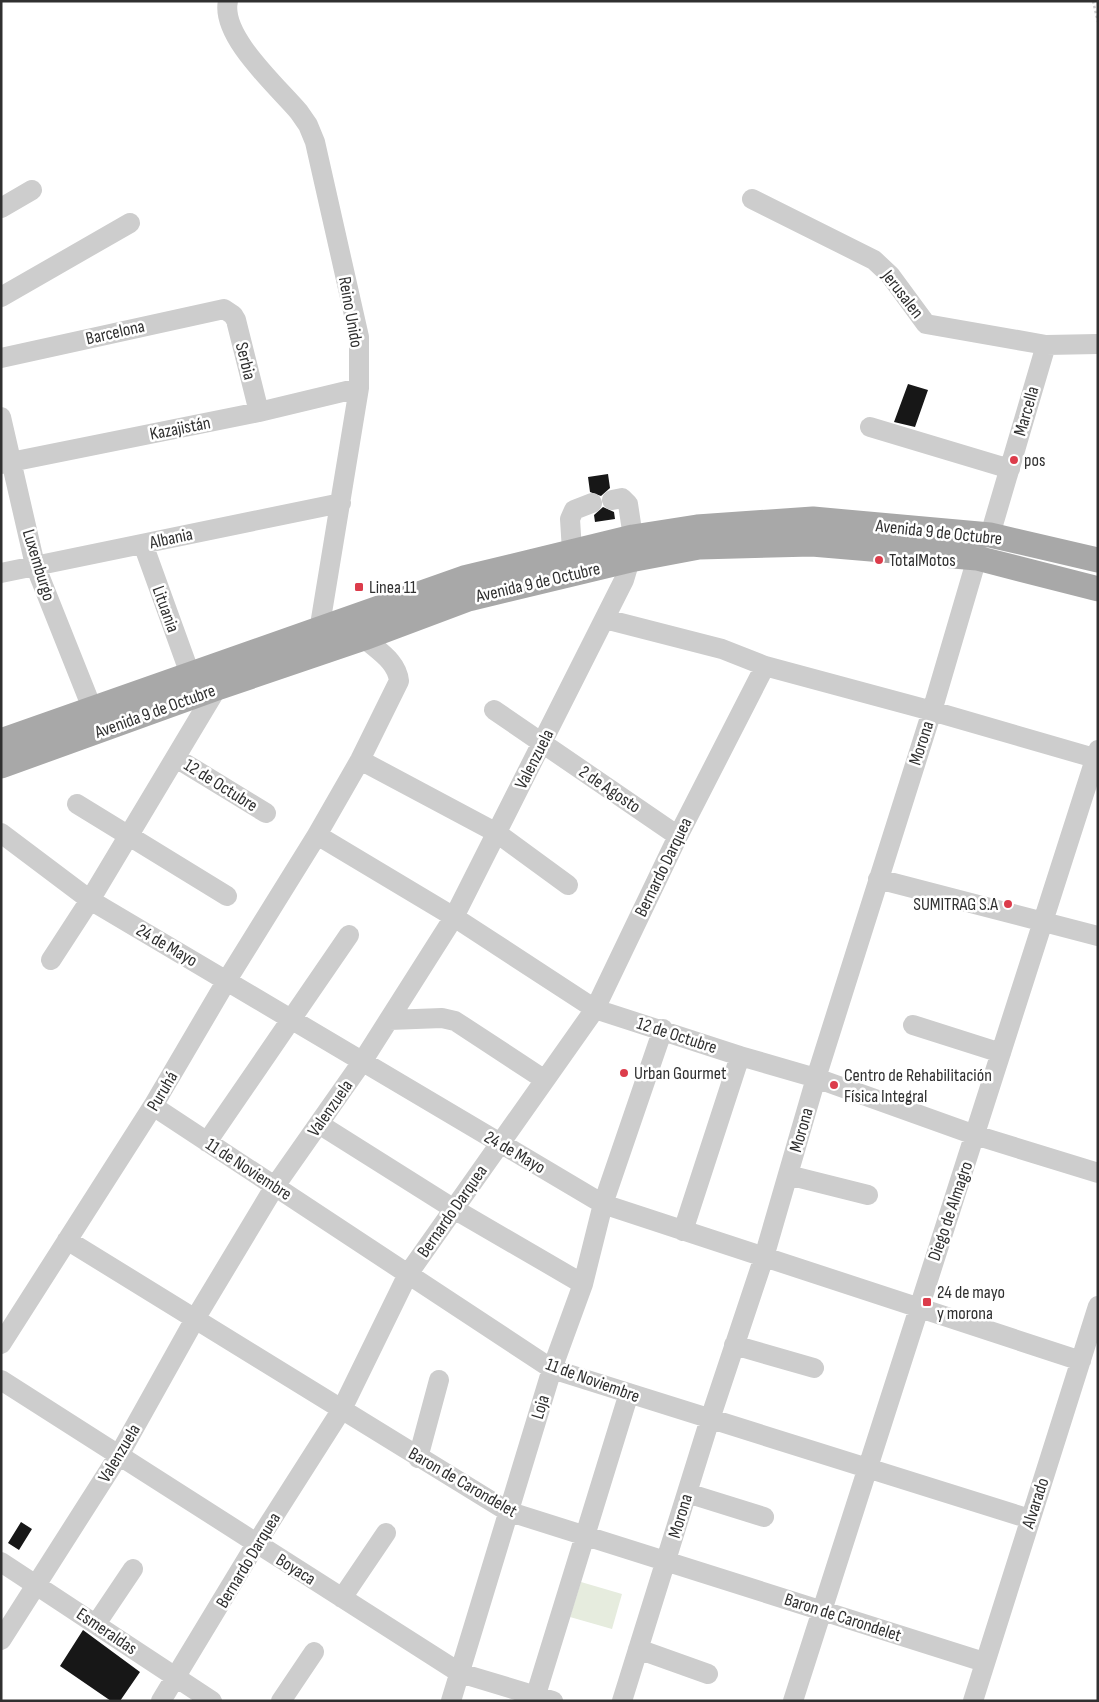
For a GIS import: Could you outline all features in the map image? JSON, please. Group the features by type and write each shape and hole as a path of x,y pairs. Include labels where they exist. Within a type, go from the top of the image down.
{"main road":[{"name":"Avenida 9 de Octubre","path":"1,741 190,674 320,641 364,638 468,599 697,527 813,519 990,535 1098,560"},
{"name":"Avenida 9 de Octubre","path":"1,766 217,688 464,578 572,551 812,544 977,558 1098,589"}],"street":[{"name":"Reino Unido","path":"228,1 227,14 235,35 243,48 299,112 308,125 315,142 360,337 359,388 320,641"},
{"path":"1,208 32,190"},
{"name":"Jerusalen","path":"752,199 874,260 890,275 926,324 1046,345 1098,344"},
{"path":"1,297 130,223"},
{"name":"Barcelona","path":"1,358 218,309 229,311"},
{"name":"Serbia","path":"229,311 236,320 259,412"},
{"name":"Marcella","path":"990,535 1046,345"},
{"name":"Kazajistán","path":"7,462 259,412 359,388"},
{"name":"Luxemburgo","path":"1,417 7,462 35,565 92,708"},
{"path":"870,427 1010,469"},
{"path":"612,500 622,498 628,504 632,548"},
{"path":"572,551 570,520 574,510 592,502"},
{"name":"Albania","path":"1,573 341,503"},
{"name":"Lituania","path":"143,544 190,674"},
{"name":"Valenzuela","path":"1,1640 119,1455 195,1319 275,1186 362,1062 454,917 624,580 632,548"},
{"name":"Morona","path":"622,1701 710,1419 764,1257 816,1078 932,711 977,558"},
{"path":"605,619 722,649 765,666 1097,756"},
{"name":"Puruhá","path":"1,1344 153,1106 227,980 317,835 360,760 399,681 398,672 393,664 364,638"},
{"name":"Bernardo Darquea","path":"162,1701 256,1544 342,1409 408,1274 595,1009 678,836 765,666"},
{"path":"51,960 90,900 217,688"},
{"name":"2 de Agosto","path":"494,710 678,836"},
{"name":"Diego de Almagro","path":"794,1701 917,1307 975,1135 1097,756"},
{"name":"12 de Octubre","path":"176,758 266,813"},
{"path":"360,760 497,833 568,885"},
{"path":"77,804 226,896"},
{"name":"24 de Mayo","path":"1,833 90,900 603,1204 1081,1360"},
{"name":"12 de Octubre","path":"317,835 454,917 595,1009 663,1029 740,1056 816,1078 975,1135 1098,1174"},
{"path":"878,879 1098,936"},
{"path":"207,1142 349,935"},
{"path":"389,1020 442,1018 455,1021 544,1080"},
{"path":"913,1025 1001,1053"},
{"name":"Loja","path":"451,1701 552,1369 583,1284 603,1204 663,1029"},
{"path":"684,1231 740,1056"},
{"name":"11 de Noviembre","path":"153,1106 552,1369 1030,1519"},
{"path":"319,1124 454,1209 583,1284"},
{"path":"788,1175 868,1195"},
{"name":"Baron de Carondelet","path":"67,1240 342,1409 418,1458 508,1511 984,1662"},
{"name":"Alvarado","path":"973,1701 1098,1306"},
{"path":"734,1345 814,1368"},
{"name":"Boyaca","path":"1,1380 460,1673 541,1699"},
{"path":"418,1458 439,1380"},
{"path":"541,1699 585,1536 629,1393"},
{"path":"687,1493 764,1516"},
{"path":"342,1598 386,1533"},
{"name":"Esmeraldas","path":"1,1562 212,1701"},
{"path":"96,1624 133,1569"},
{"path":"638,1649 708,1674"},
{"path":"281,1701 314,1652"}],"path":[{"path":"1093,1 1098,22"}],"shaded area":[{"path":"581,1582 622,1594 612,1629 570,1617"}],"building":[{"path":"908,384 928,390 915,427 894,422"},
{"path":"608,474 610,488 601,496 590,492 588,477"},
{"path":"603,507 614,512 615,519 595,522 594,515"},
{"path":"21,1522 32,1529 19,1550 8,1543"},
{"path":"83,1630 140,1672 120,1701 111,1701 60,1666"}],"place":[{"name":"pos","path":"1014,460"},
{"name":"TotalMotos","path":"879,560"},
{"name":"Linea 11","path":"359,587"},
{"name":"SUMITRAG S.A","path":"1008,904"},
{"name":"Urban Gourmet","path":"624,1073"},
{"name":"Centro de Rehabilitación Física Integral","path":"834,1085"},
{"name":"24 de mayo y morona","path":"927,1302"}]}
